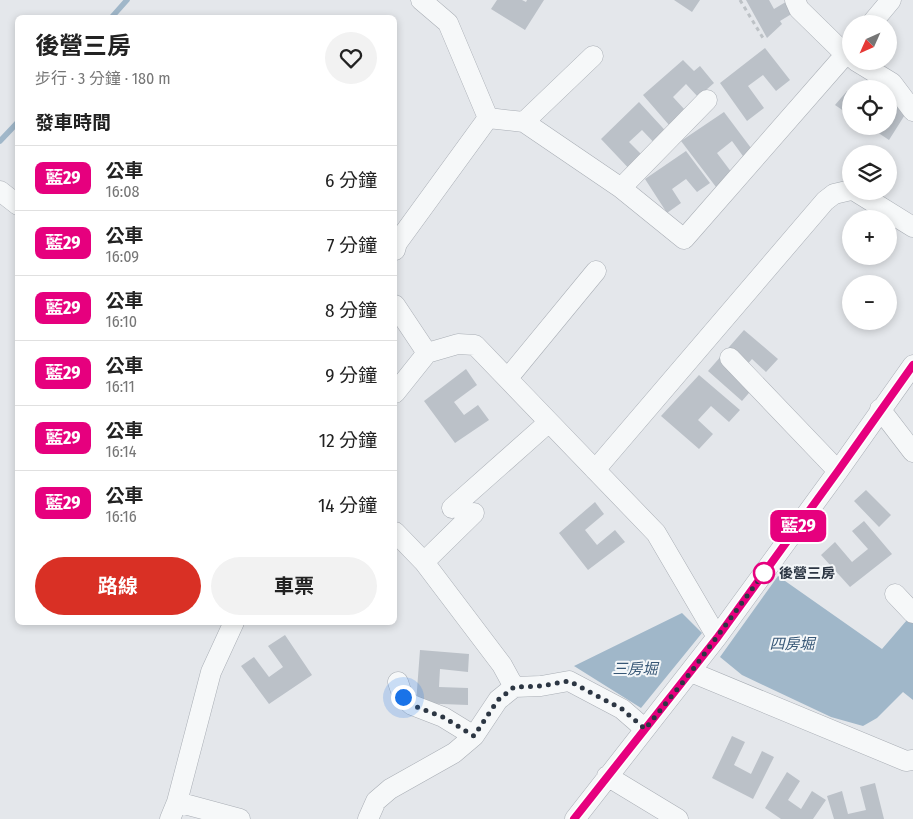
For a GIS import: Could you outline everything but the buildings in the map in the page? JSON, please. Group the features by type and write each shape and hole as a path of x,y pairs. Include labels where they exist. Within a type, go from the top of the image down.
{"street":[{"path":"421,0 448,23 488,118"},
{"path":"795,0 799,9 842,48"},
{"path":"879,15 891,0"},
{"path":"524,122 594,56"},
{"path":"488,118 524,122 621,188 684,239 842,66"},
{"path":"872,70 892,83 913,111"},
{"path":"621,188 707,100"},
{"path":"397,243 488,118"},
{"path":"0,191 15,203"},
{"path":"595,470 825,201 834,194 842,193"},
{"path":"868,200 913,227"},
{"path":"508,378 596,271"},
{"path":"397,308 427,353"},
{"path":"397,390 427,353 458,344 475,344 656,533 717,638"},
{"path":"730,358 838,471"},
{"path":"574,819 717,638 913,365"},
{"path":"880,410 913,452"},
{"path":"452,508 549,422"},
{"path":"424,562 474,513"},
{"path":"397,534 424,562 502,665 514,687"},
{"path":"895,594 913,613"},
{"path":"233,625 211,672 173,811 240,819"},
{"path":"691,672 906,761 913,760"},
{"path":"368,819 376,802 390,789 454,753 474,736 498,700 514,687 541,686 569,681 622,709 645,729"},
{"path":"398,682 403,697 412,705 443,717 474,736"},
{"path":"607,776 678,819"}],"path":[{"path":"740,0 763,38"}],"water":[{"name":"四房堀","path":"778,576 882,649 913,613 913,700 903,692 877,718 863,726 831,717 742,675 720,657"},
{"name":"三房堀","path":"682,613 702,633 641,708 574,666"}],"waterway":[{"path":"114,15 127,0"},
{"path":"0,141 15,125"}],"bus line":[{"name":"藍29","path":"574,819 717,638 913,365"}],"place":[{"name":"後營三房","path":"764,573"}],"route":[{"path":"403,697 412,705 443,717 474,736 498,700 514,687 541,686 569,681 622,709 645,729 691,672 764,573"}]}
